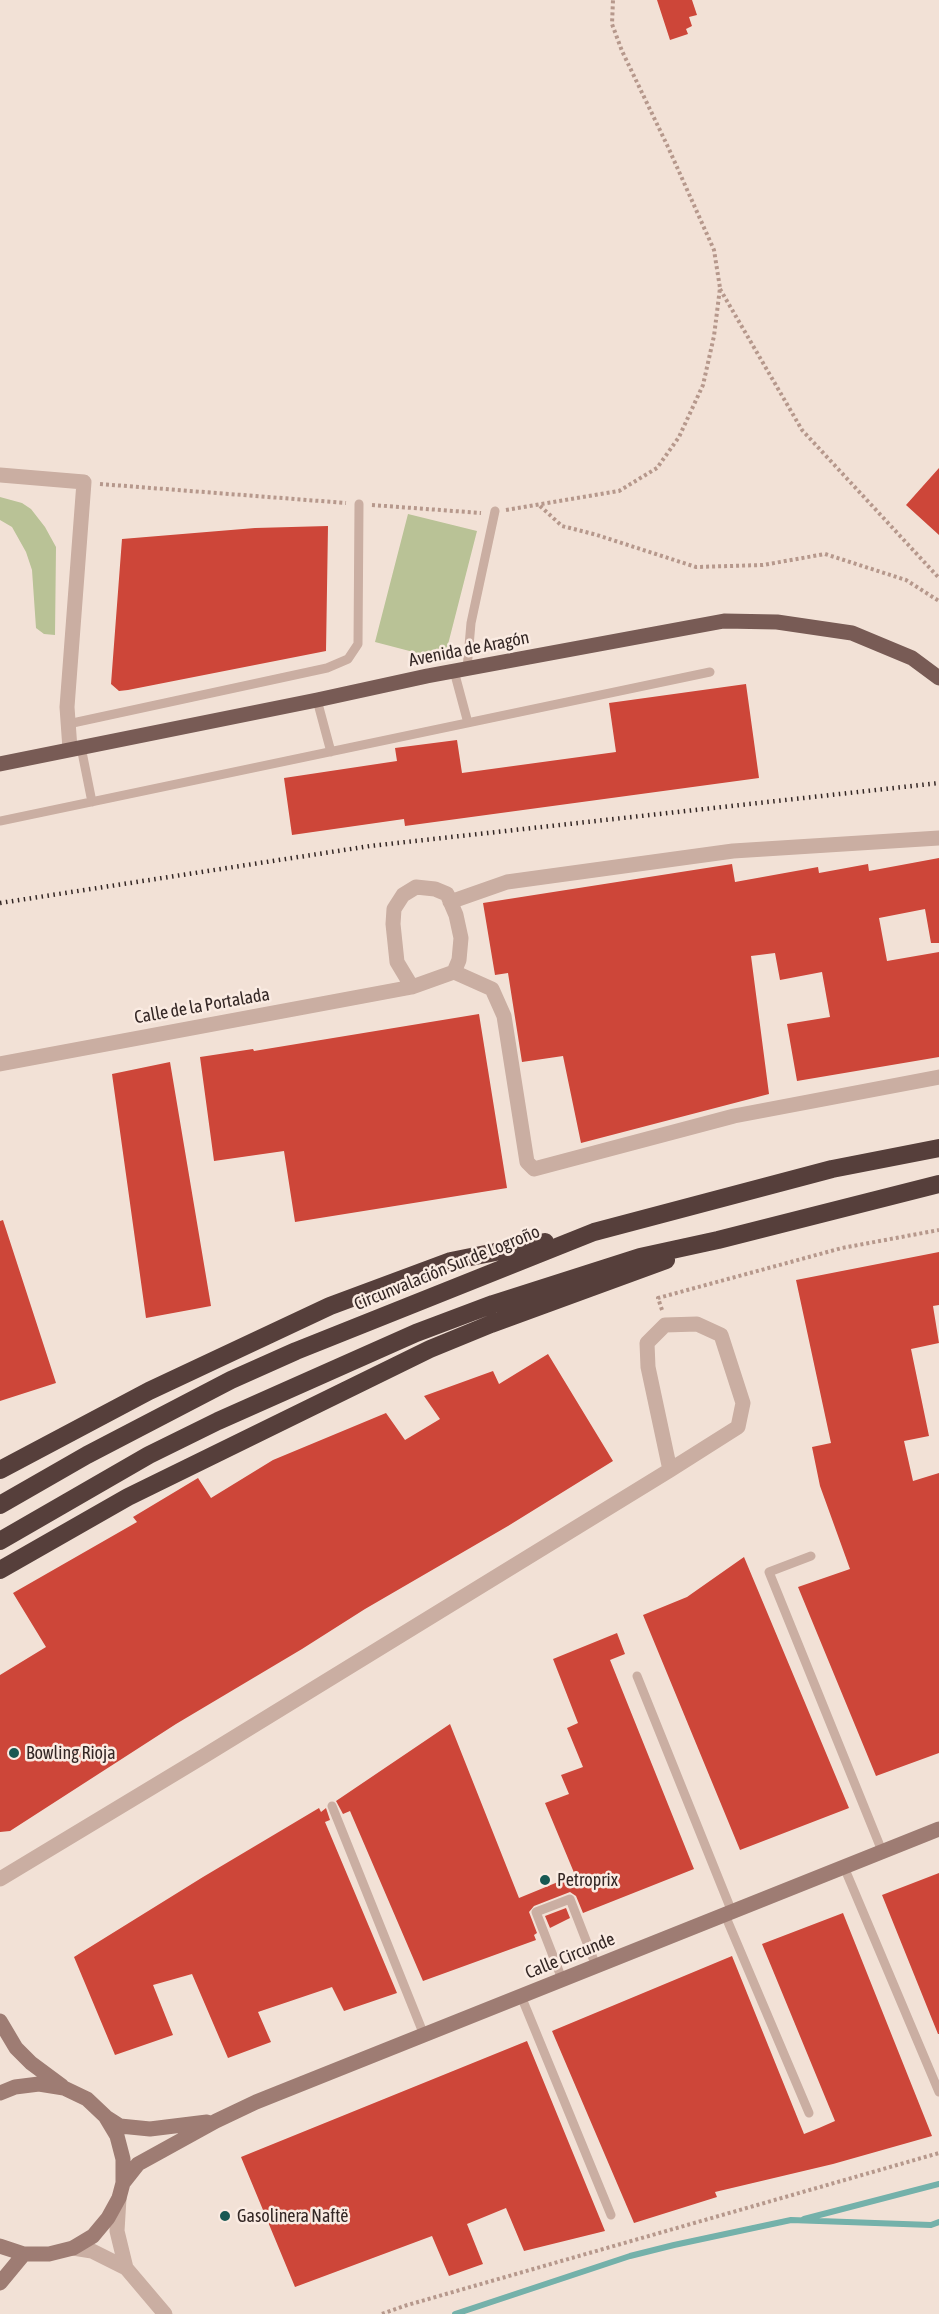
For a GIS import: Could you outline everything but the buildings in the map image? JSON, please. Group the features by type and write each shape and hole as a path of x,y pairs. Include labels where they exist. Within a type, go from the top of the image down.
{"highway":[{"name":"Circunvalación Sur de Logroño","path":"0,1505 87,1455 231,1380 296,1351 594,1232 821,1172 939,1148"},
{"path":"0,1541 149,1455 218,1420 416,1333 493,1304 640,1257 718,1240 939,1184"},
{"path":"0,1470 159,1386 330,1306 451,1261 594,1232"},
{"path":"0,1570 128,1497 430,1349 718,1240"}],"main road":[{"name":"Avenida de Aragón","path":"0,764 460,670 724,621 777,622 852,633 912,658 939,678"},
{"name":"Calle Circunde","path":"73,2248 93,2236 108,2218 121,2190 138,2164 216,2121 256,2102 939,1829"},
{"path":"0,2022 16,2048 31,2063 64,2088 87,2099 105,2116 117,2136 123,2159 121,2190"},
{"path":"0,2093 15,2087 39,2084 64,2088"},
{"name":"Calle Circunde","path":"105,2116 120,2126 150,2129 216,2121"},
{"path":"0,2246 24,2254 49,2254 73,2248"},
{"path":"0,2283 24,2254"}],"street":[{"path":"0,475 84,482 67,707 68,724 75,748"},
{"path":"450,902 507,882 734,851 939,838"},
{"path":"412,987 397,962 393,924 394,909 403,895 416,887 435,889 447,894 460,938 459,960 454,972 492,990 504,1016 527,1162 534,1169 734,1116 939,1077"},
{"name":"Calle de la Portalada","path":"0,1064 412,987 454,972"},
{"path":"0,1880 670,1470 738,1427 742,1403 721,1335 697,1324 665,1325 647,1343 648,1367 670,1470"},
{"path":"121,2190 117,2231 126,2268"},
{"path":"73,2248 92,2251 126,2268 165,2314"}],"lane":[{"path":"68,724 327,668 348,659 358,644 359,504"},
{"path":"468,723 460,670 495,511"},
{"path":"0,821 710,672"},
{"path":"317,700 331,752"},
{"path":"75,748 92,802"},
{"path":"811,1556 769,1572 882,1851"},
{"path":"638,1676 728,1913 809,2114"},
{"path":"332,1806 424,2035"},
{"path":"844,1867 939,2092"},
{"path":"562,1979 536,1912 570,1899 596,1966"},
{"path":"521,1996 611,2215"}],"path":[{"path":"84,482 479,514 540,506 619,491 657,468 679,437 703,385 714,336 720,288 714,250 622,51 612,24 613,0"},
{"path":"720,288 802,430 939,578"},
{"path":"540,506 562,526 696,567 763,565 825,554 906,580 939,601"},
{"path":"665,1325 658,1298 842,1248 939,1230"},
{"path":"382,2314 427,2299 939,2153"}],"green space":[{"path":"0,497 22,503 31,509 45,527 56,547 55,635 44,634 36,628 32,570 26,552 12,527 0,520"},
{"path":"408,514 477,531 444,660 375,642"}],"waterway":[{"path":"804,2219 939,2184"},
{"path":"455,2314 630,2256 791,2220 931,2225 939,2222"}],"railway":[{"path":"0,903 370,846 939,783"}],"place":[{"name":"Bowling Rioja","path":"14,1753"},
{"name":"Petroprix","path":"545,1880"},
{"name":"Gasolinera Naftë","path":"225,2216"}]}
